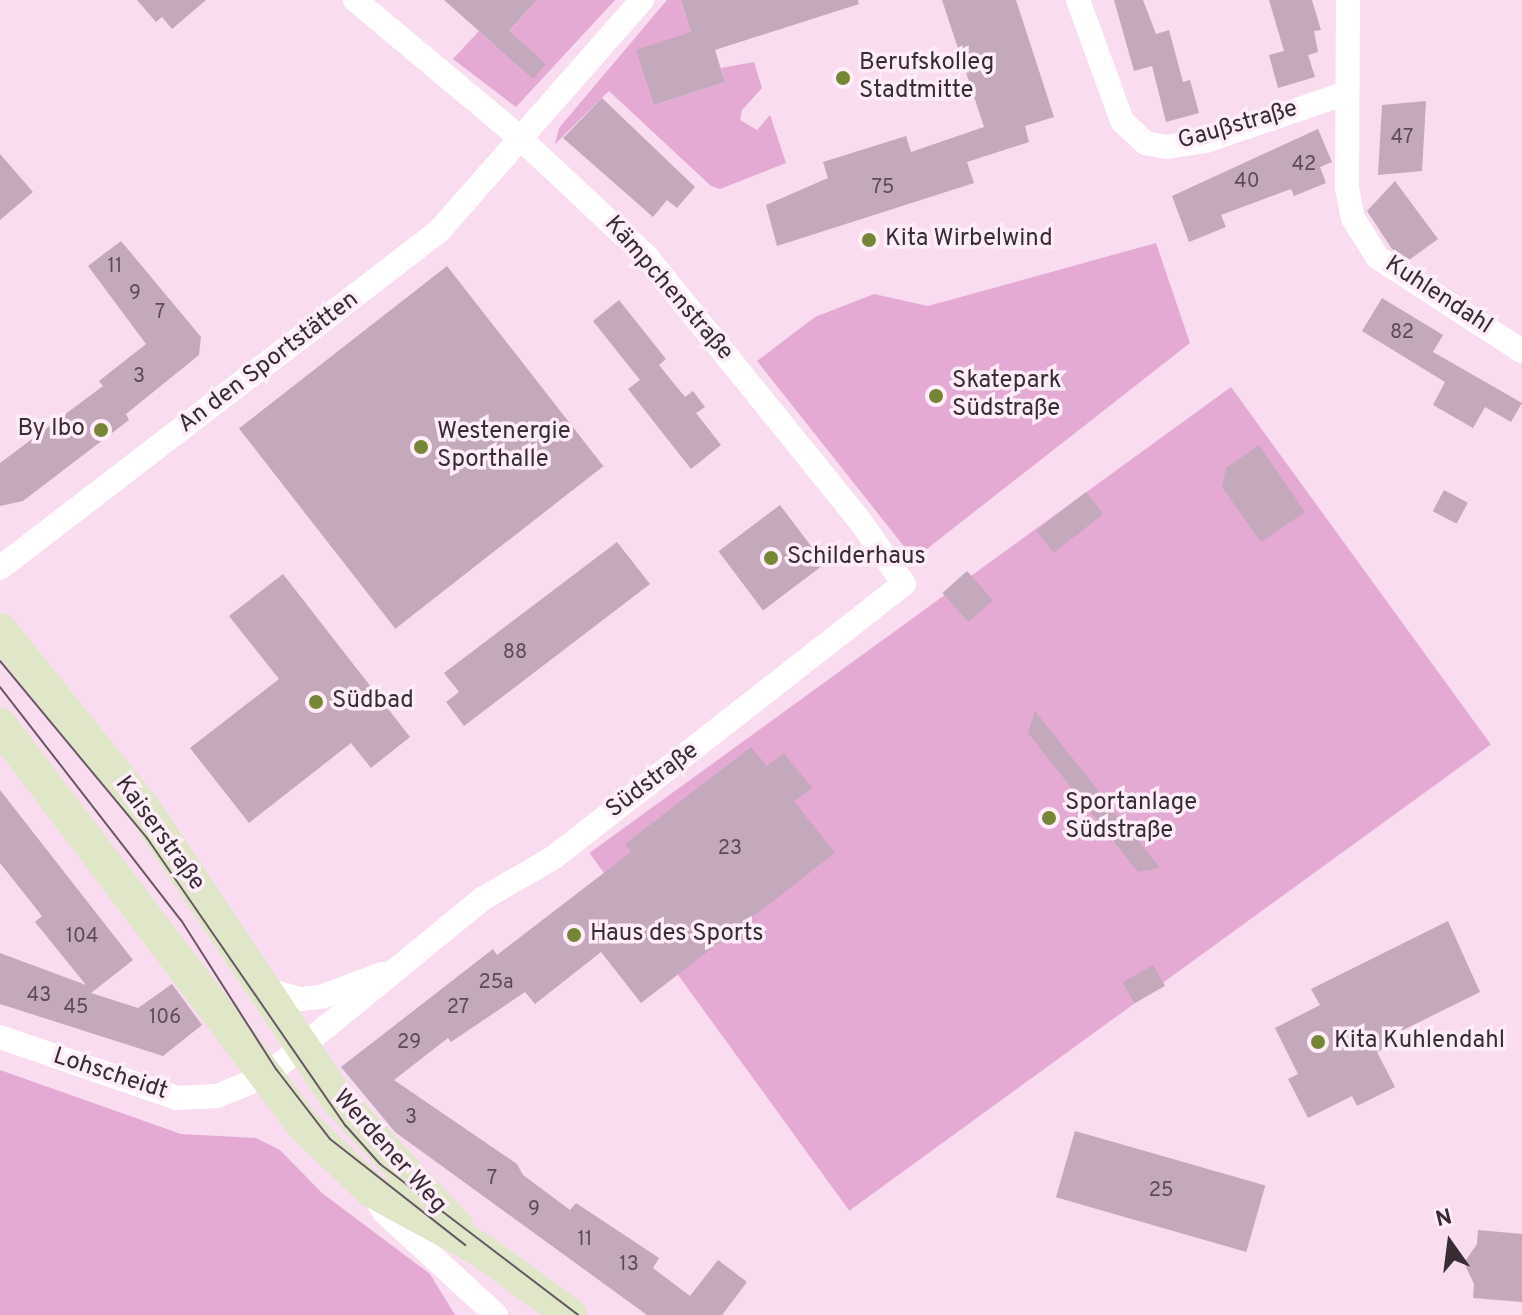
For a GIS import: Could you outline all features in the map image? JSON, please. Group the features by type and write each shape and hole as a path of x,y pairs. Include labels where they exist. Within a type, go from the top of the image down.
{"main road":[{"name":"Kaiserstraße","path":"0,630 144,809 303,1049"},
{"path":"0,725 266,1076"},
{"name":"Werdener Weg","path":"303,1049 367,1132 481,1250"},
{"name":"Werdener Weg","path":"266,1076 304,1126 371,1190 481,1250 570,1315"}],"street":[{"name":"Kämpchenstraße","path":"355,0 519,137 646,256 860,521 904,584"},
{"name":"An den Sportstätten","path":"0,568 439,231 642,0"},
{"name":"Gaußstraße","path":"1078,0 1122,121 1146,143 1167,147 1206,141 1346,93"},
{"name":"Kuhlendahl","path":"1348,0 1347,188 1363,236 1377,257 1522,351"},
{"name":"Südstraße","path":"266,1076 303,1049 482,899 565,849 904,584"},
{"name":"Südstraße","path":"265,989 301,999 321,997 395,969"},
{"name":"Lohscheidt","path":"0,1037 177,1098 217,1096 266,1076"},
{"path":"371,1190 384,1212 496,1315"}],"shaded area":[{"path":"537,0 615,0 516,107 453,59 479,31 496,46"},
{"path":"667,0 681,0 691,32 654,105 725,82 721,68 754,62 762,88 742,110 740,120 757,130 770,115 786,163 720,189 711,186 609,91 555,144 559,128"},
{"path":"1156,243 1190,343 914,559 757,361 815,317 874,294 928,306"},
{"name":"Sportanlage Südstraße","path":"1231,387 1491,745 849,1211 589,853"},
{"path":"0,1070 181,1134 256,1138 280,1150 322,1193 430,1274 455,1315 0,1315"}],"building":[{"path":"137,0 206,0 172,29 162,17 156,22"},
{"path":"444,0 537,0 509,31 546,64 533,79"},
{"path":"681,0 858,0 859,4 715,50 725,82 654,105 636,50 691,32"},
{"path":"942,0 1016,0 1054,117 1025,126 1029,142 967,162 974,183 777,246 766,205 828,178 823,162 906,136 911,152 984,127"},
{"path":"1114,0 1143,0 1156,34 1169,30 1183,82 1190,80 1199,113 1166,122 1152,66 1134,71"},
{"path":"1269,0 1312,0 1321,30 1314,31 1318,52 1308,55 1315,77 1278,88 1269,55 1284,51"},
{"path":"602,98 695,187 677,208 667,200 653,217 563,138"},
{"path":"1426,101 1422,171 1378,175 1382,105"},
{"path":"1318,129 1332,162 1320,167 1326,183 1294,196 1291,189 1221,215 1226,227 1189,242 1172,196"},
{"path":"0,154 33,192 0,220"},
{"path":"1395,181 1438,239 1409,260 1392,249 1367,211"},
{"path":"121,241 201,337 199,355 126,414 129,420 23,501 0,506 0,463 103,386 99,381 146,344 88,266"},
{"name":"Westenergie Sporthalle","path":"447,266 603,466 395,629 239,429"},
{"path":"1382,298 1443,335 1433,352 1522,403 1511,422 1485,407 1473,428 1433,405 1445,382 1362,331"},
{"path":"619,300 666,359 659,365 685,397 693,391 705,407 696,413 721,445 691,469 628,389 640,380 593,321"},
{"path":"1259,445 1305,512 1261,542 1222,487 1226,468"},
{"path":"1444,490 1468,503 1457,524 1433,511"},
{"path":"1086,492 1103,514 1054,553 1036,531"},
{"name":"Schilderhaus","path":"780,505 825,564 763,610 719,551"},
{"path":"617,542 650,584 464,726 446,702 459,692 444,673"},
{"path":"967,571 993,600 969,622 942,593"},
{"name":"Südbad","path":"283,574 410,737 371,768 351,743 249,823 190,748 279,679 229,616"},
{"path":"1035,711 1160,868 1138,872 1028,733"},
{"path":"751,747 767,766 784,753 812,788 794,801 835,853 641,1003 601,952 535,1004 525,992 451,1042 448,1038 394,1080 517,1164 523,1175 570,1210 576,1203 659,1258 653,1268 690,1296 718,1260 747,1282 722,1315 647,1315 395,1132 341,1067 493,949 497,955 631,852 625,844"},
{"path":"0,790 133,960 91,993 138,1008 172,984 202,1025 163,1056 0,1004 0,953 86,985 35,922 42,916 0,863"},
{"path":"1448,921 1480,992 1389,1037 1393,1045 1377,1052 1395,1087 1357,1106 1352,1096 1308,1118 1288,1079 1298,1074 1275,1028 1320,1005 1311,989"},
{"path":"1153,965 1165,986 1135,1003 1123,983"},
{"path":"1075,1131 1265,1186 1246,1252 1056,1197"},
{"path":"1478,1230 1522,1234 1522,1302 1473,1298 1474,1284 1464,1263 1477,1244"}],"tram line":[{"path":"0,661 147,838 346,1126 380,1164 578,1315"},
{"path":"0,687 181,920 276,1069 330,1139 465,1245"}],"place":[{"name":"Berufskolleg Stadtmitte","path":"843,78"},
{"name":"Kita Wirbelwind","path":"869,240"},
{"name":"Skatepark Südstraße","path":"936,396"},
{"name":"By Ibo","path":"101,430"},
{"name":"Westenergie Sporthalle","path":"421,447"},
{"name":"Schilderhaus","path":"771,558"},
{"name":"Südbad","path":"316,702"},
{"name":"Sportanlage Südstraße","path":"1049,818"},
{"name":"Haus des Sports","path":"574,935"},
{"name":"Kita Kuhlendahl","path":"1318,1042"}]}
